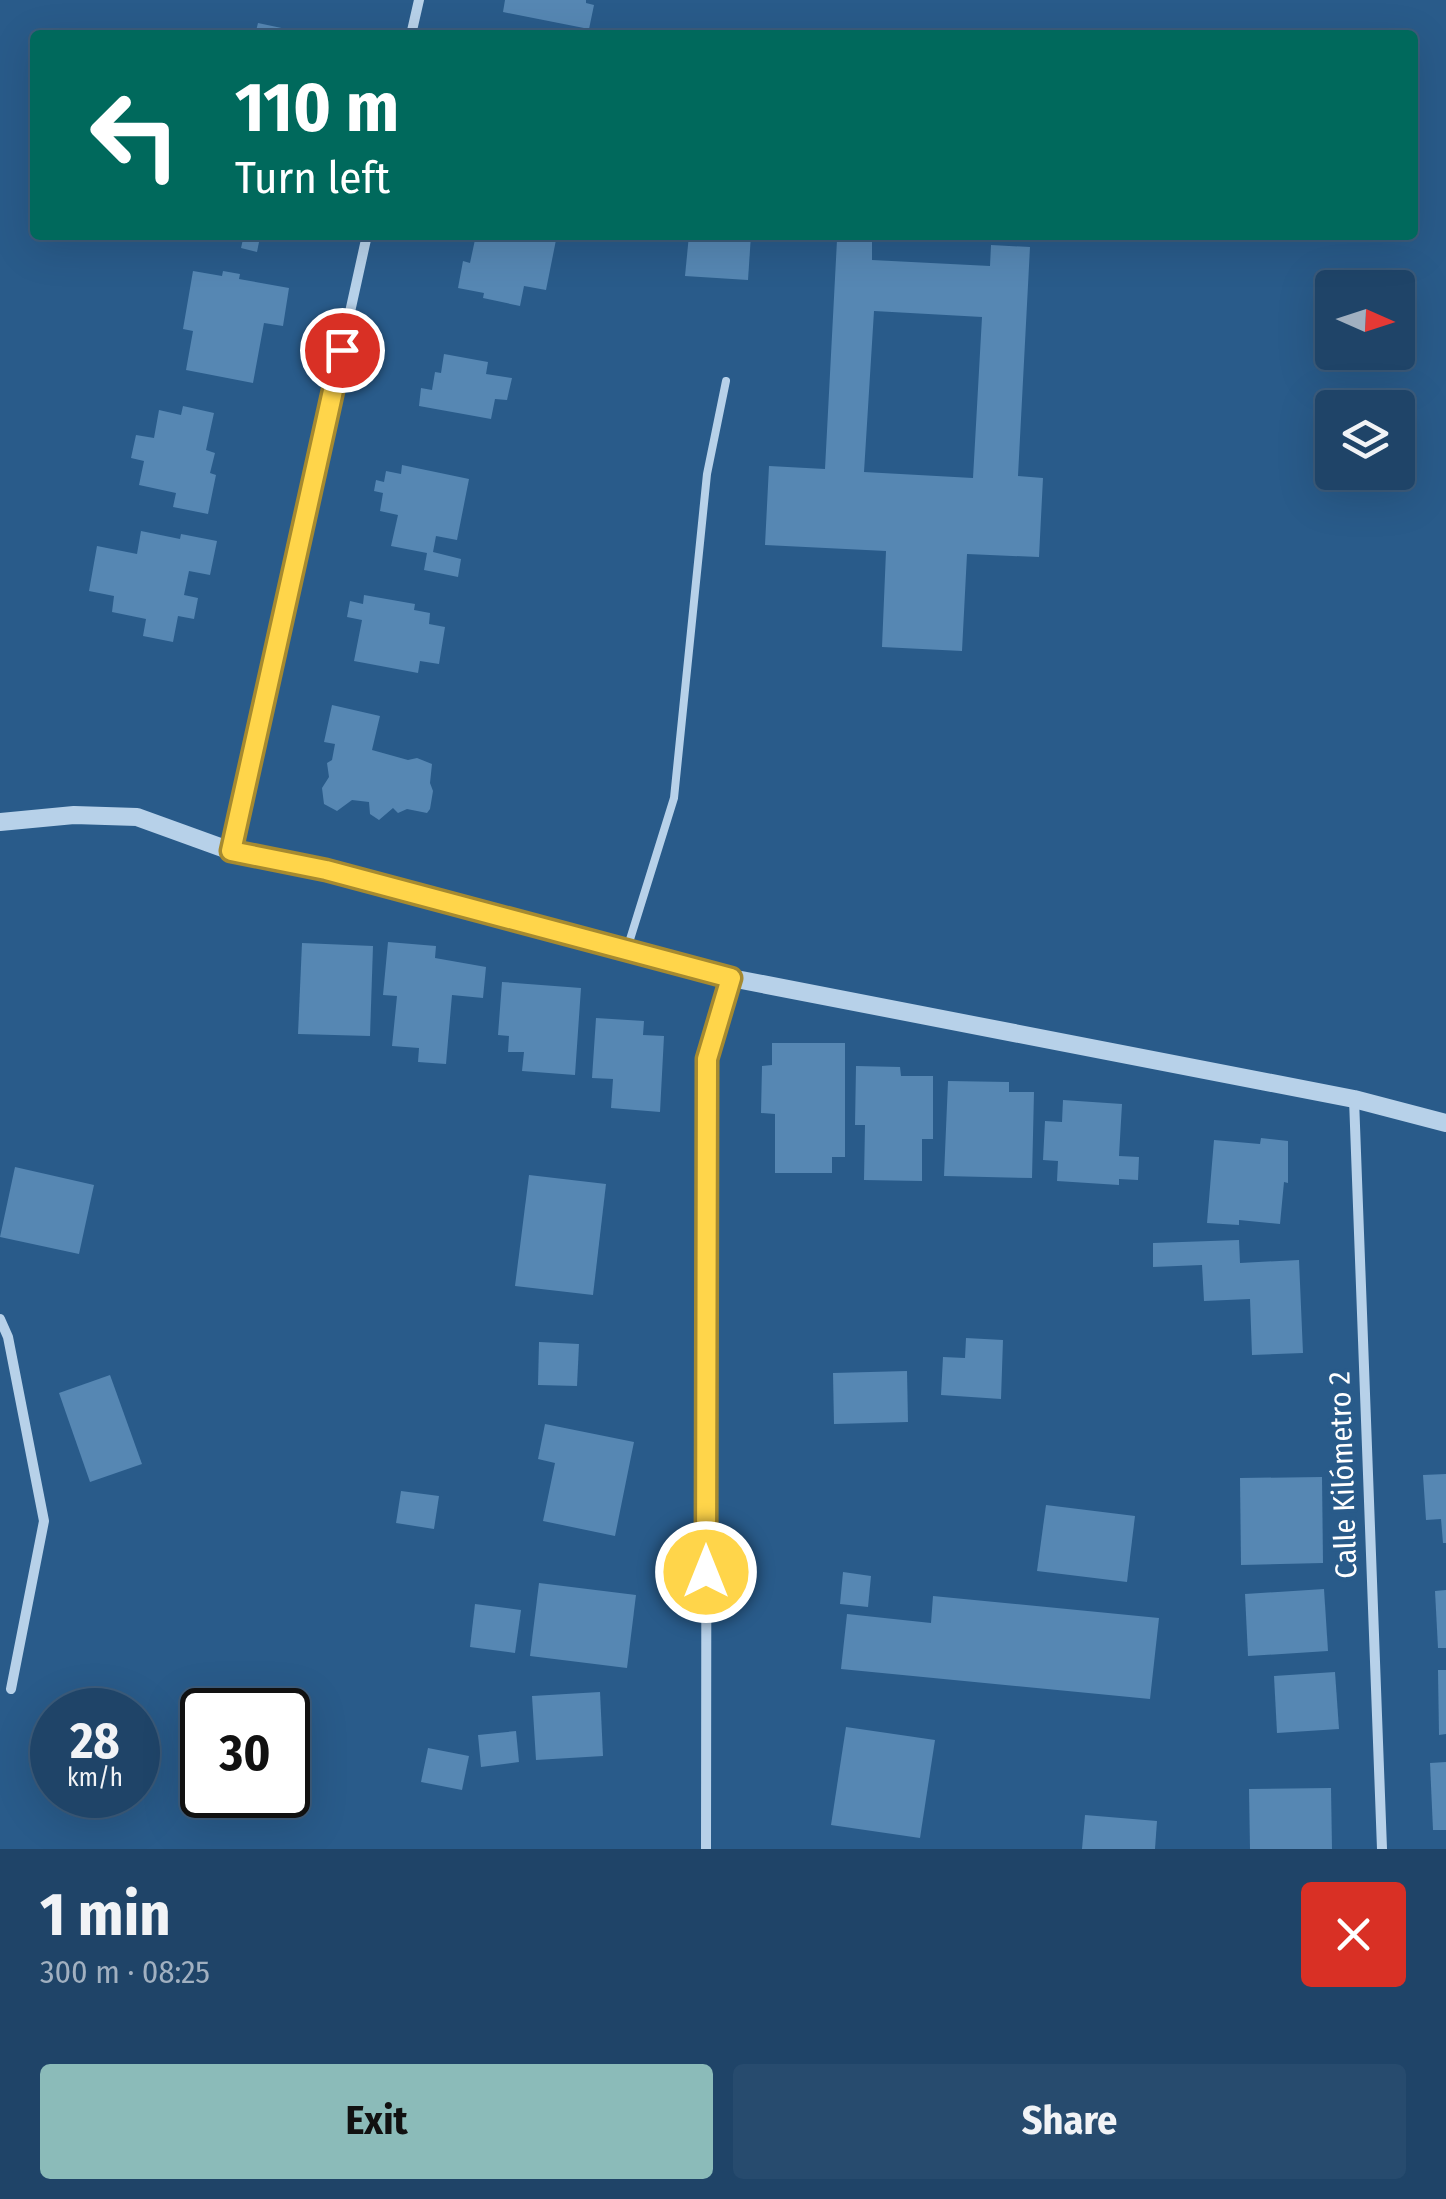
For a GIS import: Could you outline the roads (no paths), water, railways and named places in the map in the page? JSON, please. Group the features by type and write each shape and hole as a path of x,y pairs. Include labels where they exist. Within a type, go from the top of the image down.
{"street":[{"path":"412,30 419,0"},
{"path":"231,851 366,240"},
{"path":"0,822 74,815 137,818 231,851 326,870 731,978 1354,1099 1446,1123"},
{"path":"706,1849 707,1059 731,978"},
{"name":"Calle Kilómetro 2","path":"1354,1099 1382,1849"},
{"path":"0,1319 8,1337 44,1521 12,1689"}],"lane":[{"path":"627,949 674,798 707,474 726,381"}]}
